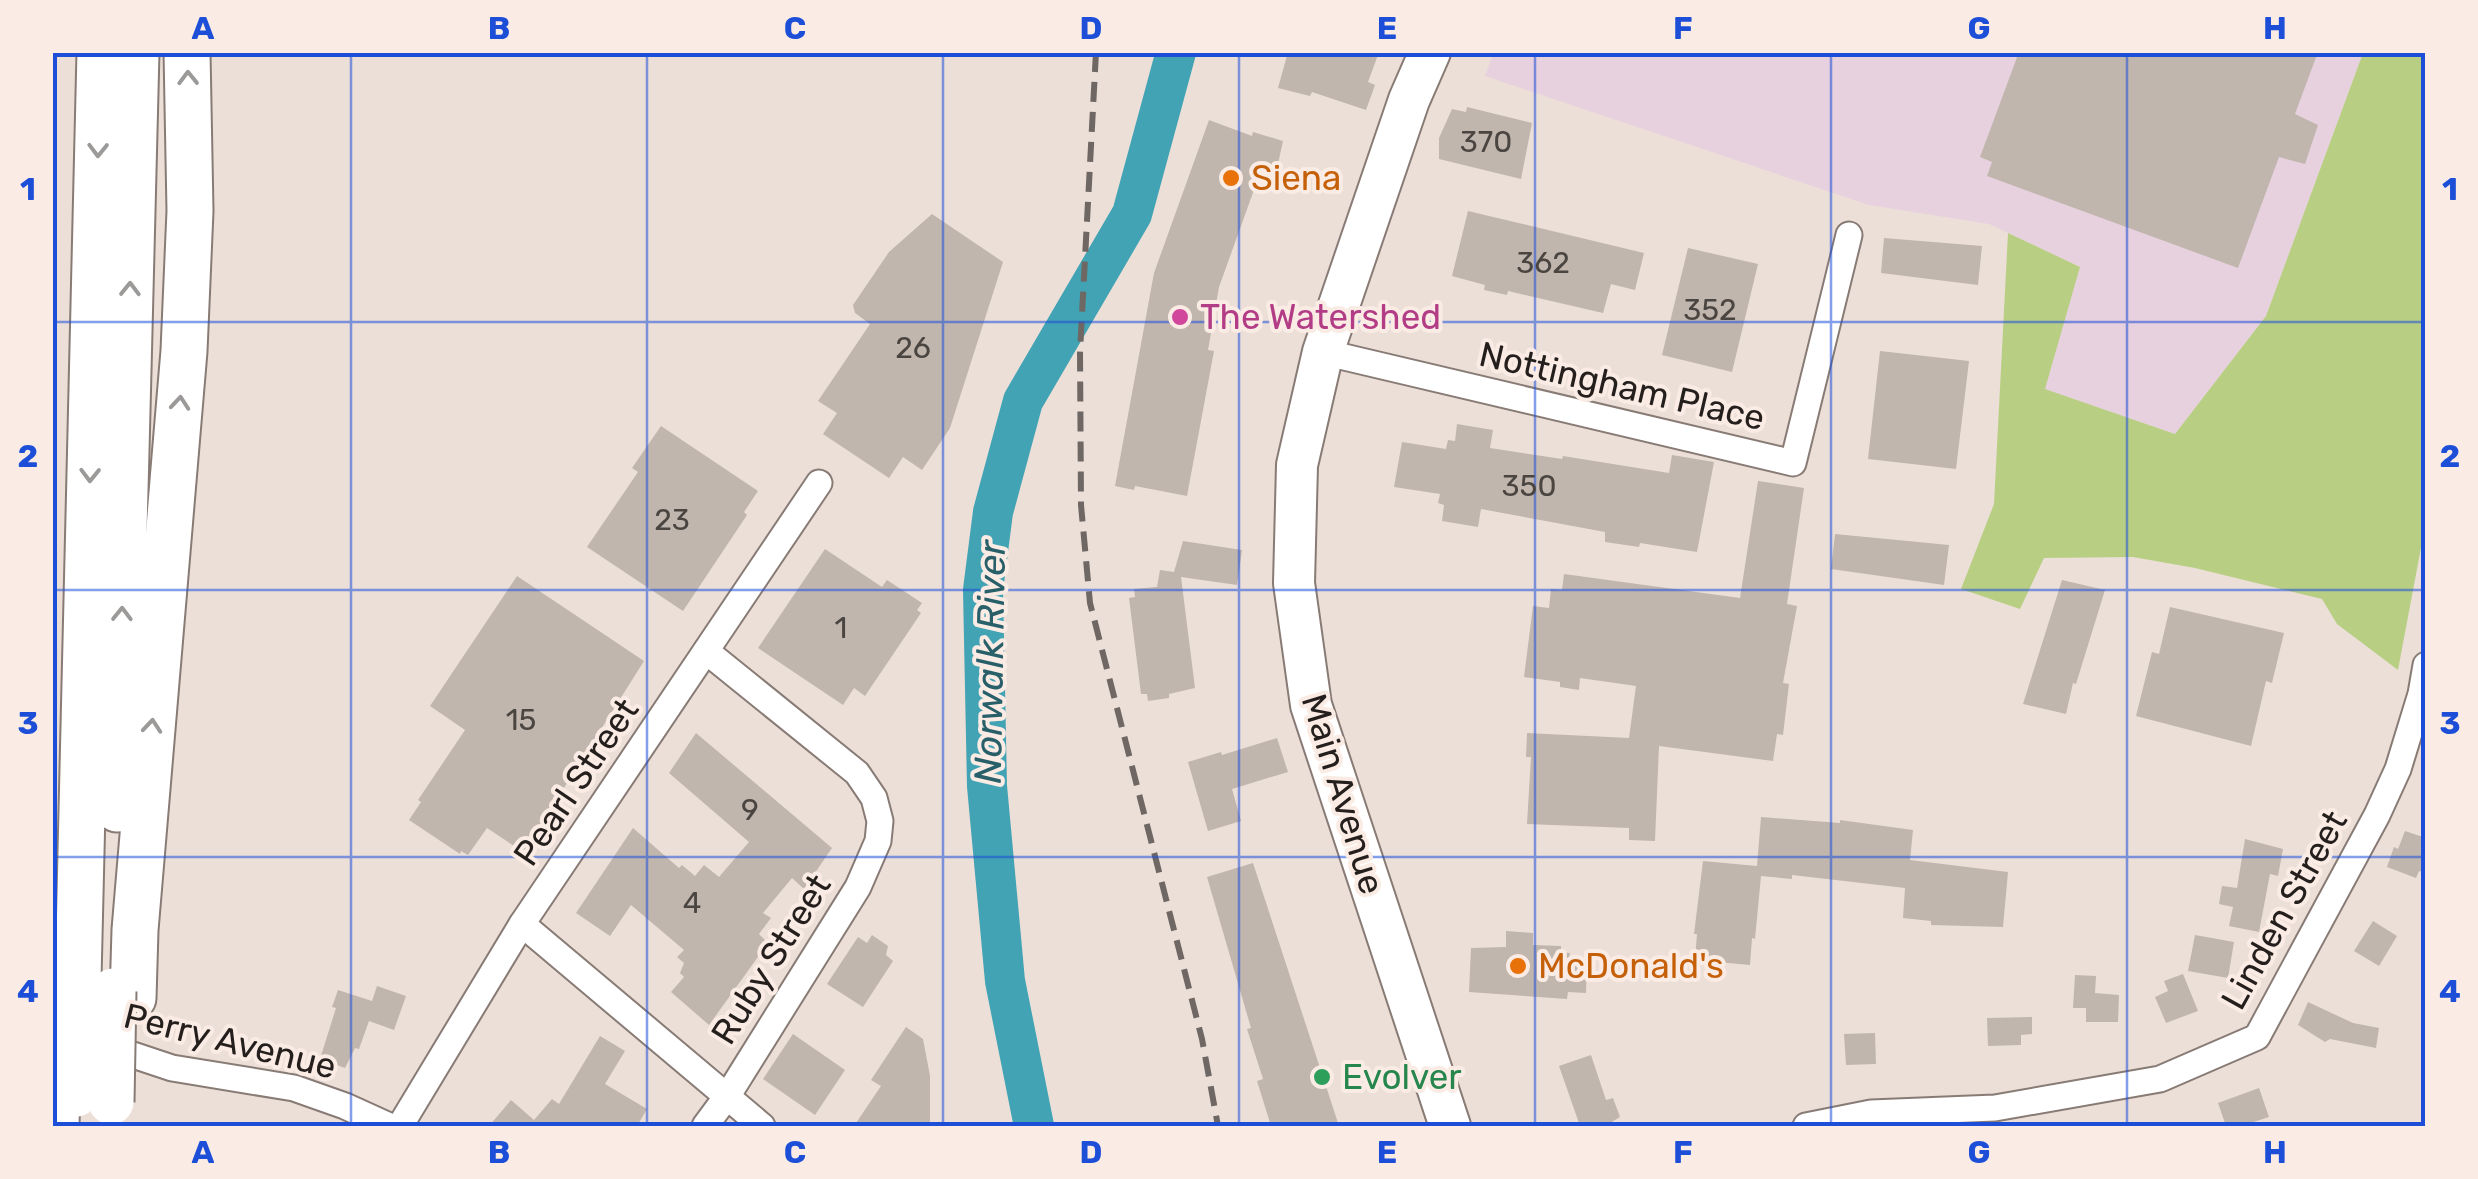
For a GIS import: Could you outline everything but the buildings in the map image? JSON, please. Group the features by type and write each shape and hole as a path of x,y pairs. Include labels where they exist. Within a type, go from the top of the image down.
{"highway":[{"path":"96,985 100,52"},
{"path":"91,1112 136,52"},
{"path":"96,985 134,930 184,350 190,211 187,52"},
{"path":"52,834 96,985"}],"main road":[{"name":"Main Avenue","path":"1430,52 1323,352 1296,465 1294,583 1311,705 1450,1126"}],"street":[{"name":"Nottingham Place","path":"1323,352 1793,462 1849,235"},
{"name":"Pearl Street","path":"400,1126 522,924 819,483"},
{"name":"Ruby Street","path":"705,1126 858,887 878,842 880,821 874,798 857,774 706,652"},
{"name":"Linden Street","path":"1806,1126 1872,1113 1995,1117 2160,1080 2258,1037 2398,769 2426,665"},
{"path":"522,924 762,1126"},
{"name":"Perry Avenue","path":"52,1028 172,1068 294,1088 388,1126"}],"shaded area":[{"path":"1494,52 2363,53 2266,316 2175,434 2044,389 2080,267 1989,224 1869,205 1485,76"}],"green space":[{"path":"2363,53 2425,53 2426,521 2398,670 2337,624 2322,599 2195,568 2133,557 2044,558 2020,609 1961,589 1994,504 2008,233 2080,267 2045,389 2175,434 2266,316"}],"waterway":[{"name":"Norwalk River","path":"1034,1126 1005,981 987,786 983,590 993,512 1023,401 1132,214 1176,52"}],"railway":[{"path":"1096,52 1080,352 1081,505 1090,603 1202,1039 1218,1126"}],"place":[{"name":"Siena","path":"1231,178"},
{"name":"The Watershed","path":"1180,317"},
{"name":"McDonald's","path":"1518,966"},
{"name":"Evolver","path":"1322,1077"}]}
